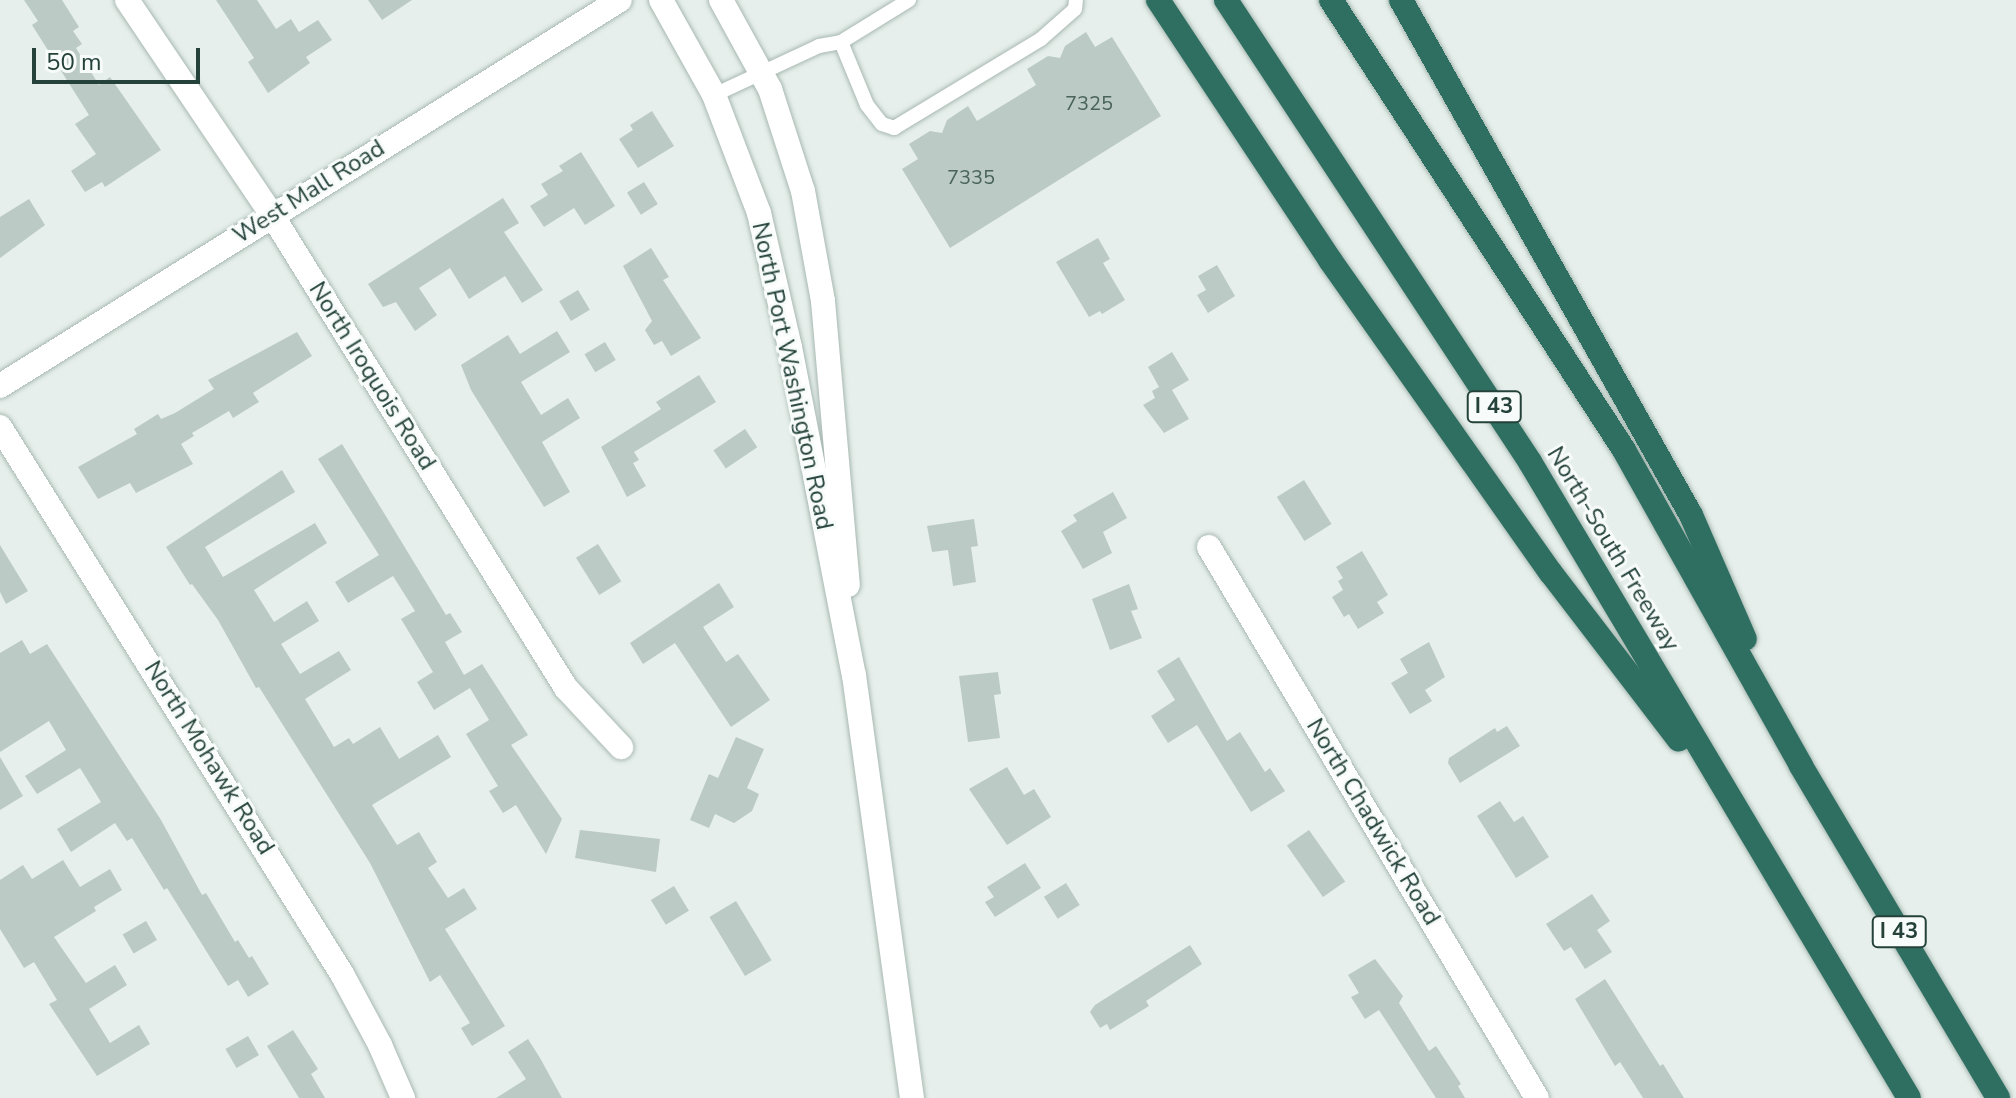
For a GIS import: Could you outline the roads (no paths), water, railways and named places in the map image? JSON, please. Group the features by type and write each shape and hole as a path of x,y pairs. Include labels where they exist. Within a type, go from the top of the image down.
{"highway":[{"path":"1158,0 1330,260 1551,573 1744,825"},
{"name":"North-South Freeway","path":"1226,0 1530,462 1909,1098"},
{"name":"I 43","path":"1331,0 1624,450 1801,766 1998,1098"},
{"path":"1401,0 1691,515 1801,766"}],"street":[{"name":"North Iroquois Road","path":"127,0 272,215 566,688 621,747"},
{"name":"West Mall Road","path":"0,386 620,0"},
{"name":"North Port Washington Road","path":"661,0 714,95 759,213 790,347 854,675 912,1098"},
{"name":"North Port Washington Road","path":"721,0 770,89 803,191 823,301 838,444 854,675"},
{"name":"North Mohawk Road","path":"0,427 342,974 380,1045 403,1098"},
{"name":"North Chadwick Road","path":"1209,547 1537,1098"}],"lane":[{"path":"714,95 819,46 841,42 909,0"},
{"path":"841,42 867,105 882,124 894,128 1041,39 1075,9 1076,0"}]}
